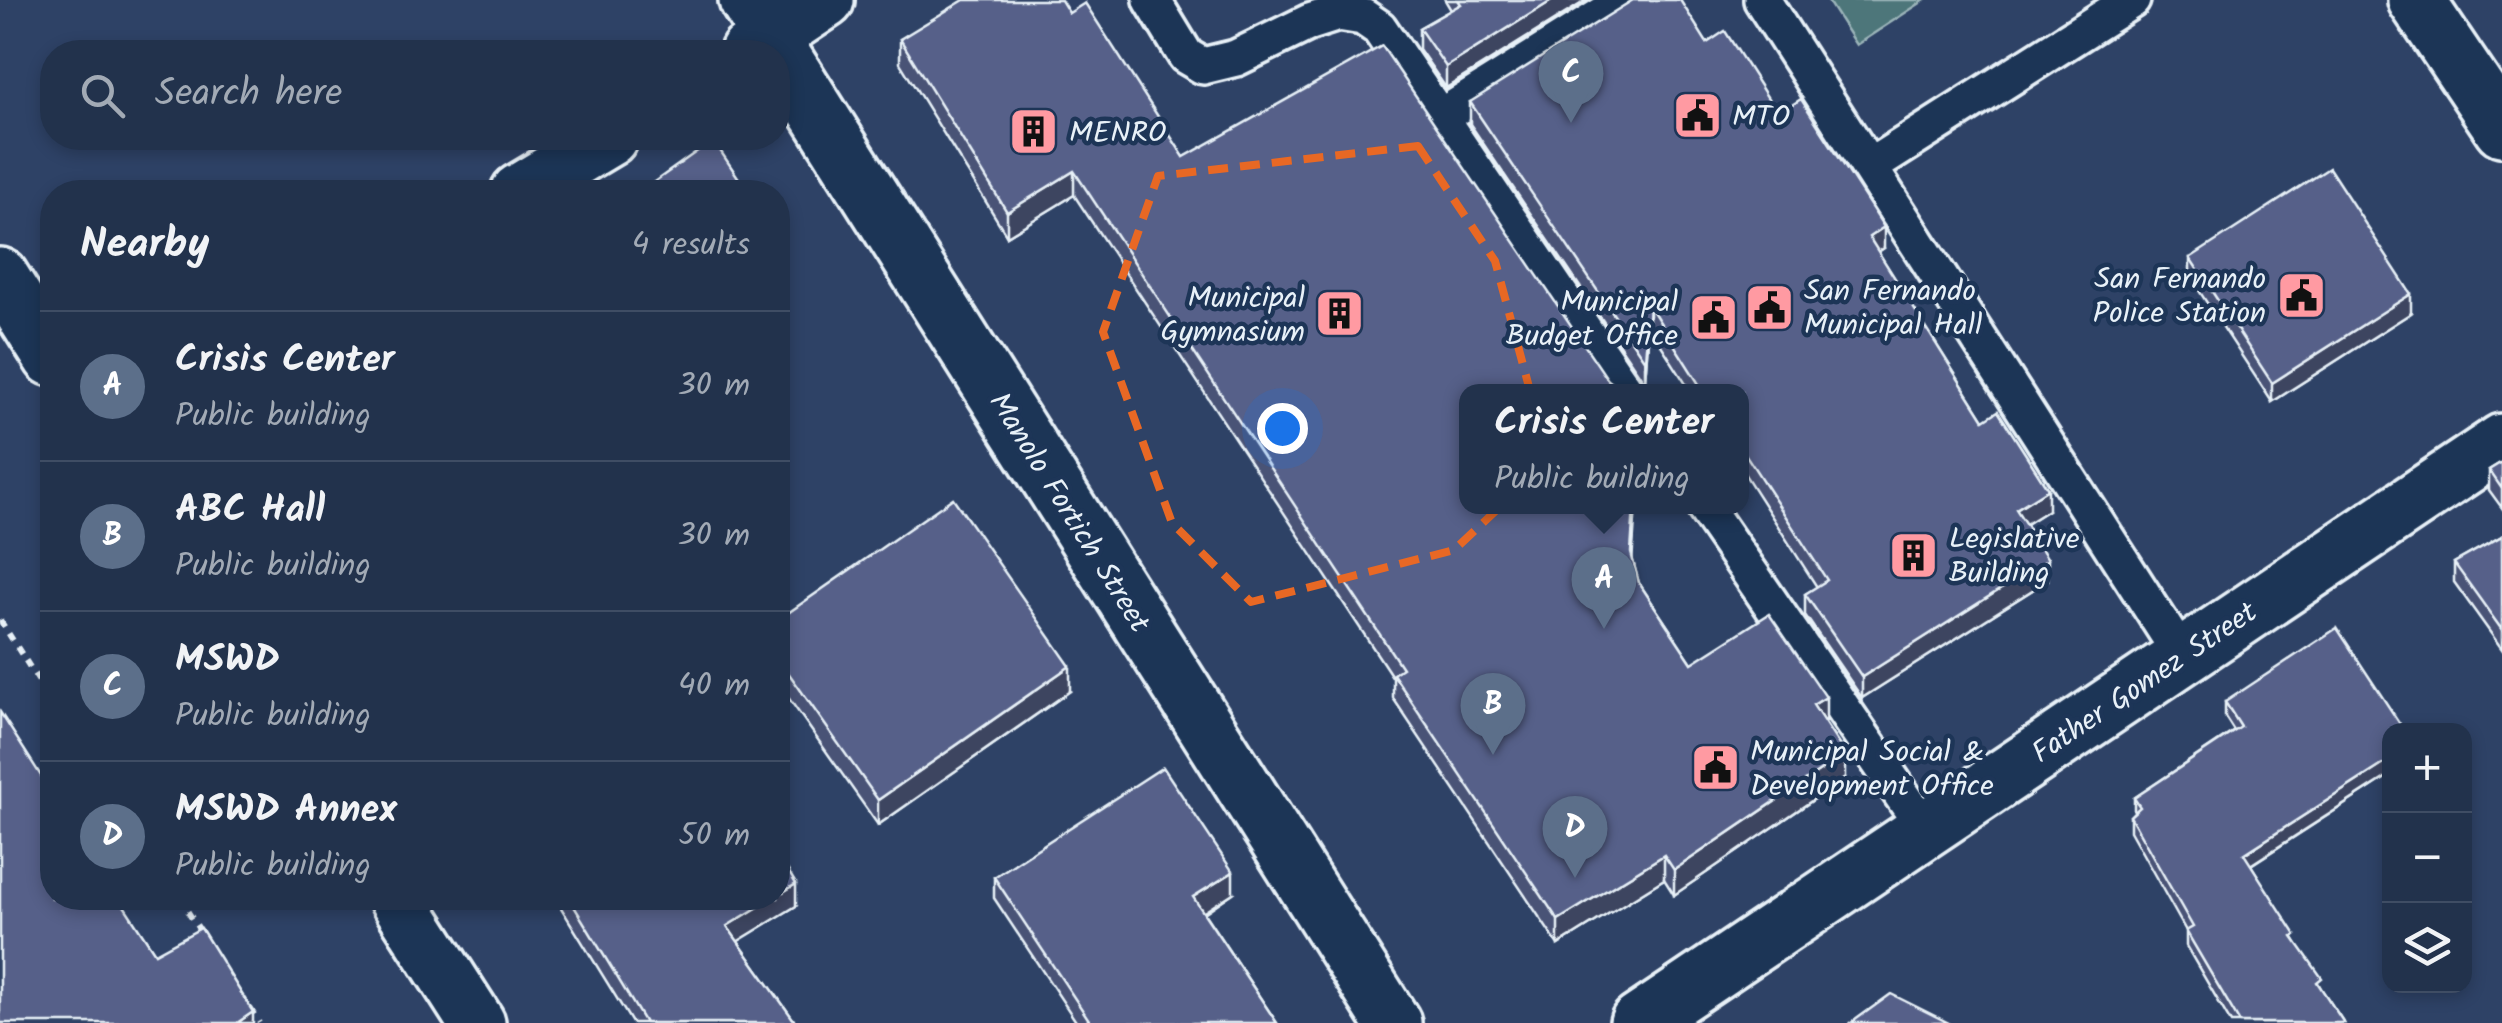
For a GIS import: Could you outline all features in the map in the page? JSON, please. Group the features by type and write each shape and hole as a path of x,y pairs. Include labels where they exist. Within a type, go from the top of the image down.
{"main road":[{"path":"755,30 826,0"},
{"path":"2416,0 2502,128"},
{"name":"Manolo Fortich Street","path":"790,84 1393,1023"},
{"path":"539,180 589,150"},
{"path":"0,276 40,339"},
{"name":"Father Gomez Street","path":"1638,1023 2502,442"},
{"path":"405,910 477,1023"}],"lane":[{"path":"1152,0 1186,56 1203,66 1236,58 1310,22 1338,14 1363,17 1379,28 1621,384"},
{"path":"1440,117 1627,0"},
{"path":"1762,0 2182,656"},
{"path":"1871,166 2132,0"},
{"path":"1709,514 1926,830"}],"path":[{"path":"0,620 40,683"},
{"path":"187,910 209,944"},
{"path":"249,1007 260,1023"}],"highlighted area":[{"path":"1418,146 1495,261 1549,461 1454,550 1251,602 1172,523 1103,332 1158,176"}],"green space":[{"path":"1827,0 1925,0 1856,45"}],"building":[{"path":"964,0 1061,0 1069,13 1085,3 1184,157 1382,46 1613,384 1459,384 1459,514 1633,514 1631,553 1639,583 1692,663 1769,614 1826,697 1813,705 1845,754 1674,870 1664,855 1558,920 1393,674 1402,668 1074,171 1007,212 900,39"},
{"path":"1458,0 1553,0 1446,67 1419,28 1461,4"},
{"path":"1633,0 1680,0 1707,43 1725,31 1778,114 1801,99 1884,227 1869,237 1984,420 1998,411 2048,489 2016,509 2048,559 1862,677 1805,594 1827,580 1749,460 1749,384 1699,384 1649,305 1645,361 1470,102"},
{"path":"699,150 720,150 740,180 657,180"},
{"name":"San Fernando Police Station","path":"2329,168 2411,294 2272,383 2190,258"},
{"path":"2502,462 2502,489 2489,470"},
{"path":"953,498 1070,666 878,800 790,675 790,612"},
{"path":"2502,536 2502,630 2454,563"},
{"path":"2337,628 2399,723 2382,723 2382,765 2244,854 2322,978 2317,982 2344,1023 2240,1023 2186,931 2193,927 2130,816 2140,807 2134,798 2241,727 2225,702"},
{"path":"0,712 40,774 40,910 127,910 155,953 201,928 253,1012 237,1023 0,1023"},
{"path":"1163,767 1233,872 1193,897 1277,1023 1091,1023 994,877"},
{"path":"576,910 753,910 727,926 796,1023 645,1023"},
{"path":"1891,994 1949,1023 1851,1023"}],"place":[{"name":"MTO","path":"1697,116"},
{"name":"MSWD","path":"1571,123"},
{"name":"MENRO","path":"1034,132"},
{"name":"San Fernando Police Station","path":"2301,295"},
{"name":"San Fernando Municipal Hall","path":"1769,307"},
{"name":"Municipal Gymnasium","path":"1340,314"},
{"name":"Municipal Budget Office","path":"1713,318"},
{"name":"Legislative Building","path":"1914,555"},
{"name":"Crisis Center","path":"1604,629"},
{"name":"ABC Hall","path":"1493,755"},
{"name":"Municipal Social & Development Office","path":"1715,768"},
{"name":"MSWD Annex","path":"1575,878"}]}
